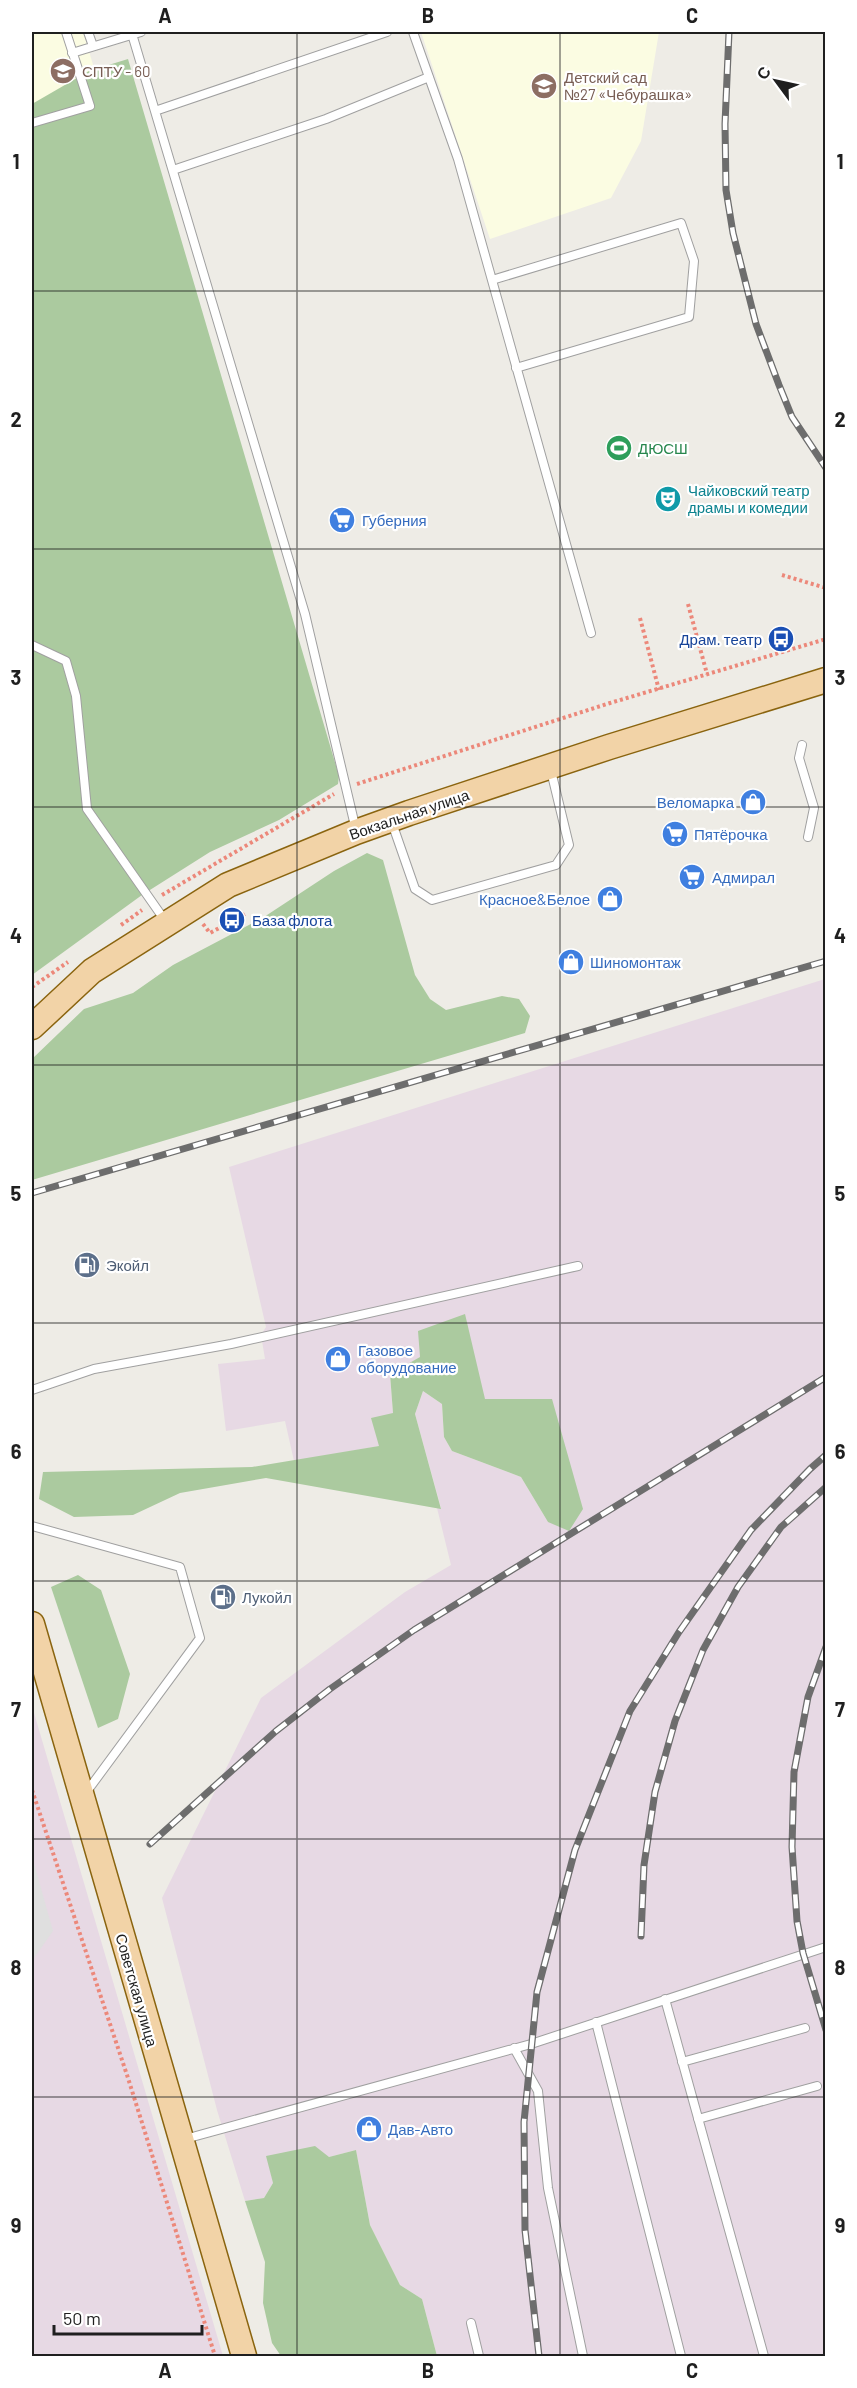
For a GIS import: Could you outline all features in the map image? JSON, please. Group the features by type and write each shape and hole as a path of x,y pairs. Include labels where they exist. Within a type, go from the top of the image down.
{"main road":[{"name":"Вокзальная улица","path":"33,1024 92,971 228,885 391,819 550,766 825,680"},
{"name":"Советская улица","path":"32,1624 244,2356"}],"lane":[{"path":"32,123 90,106 66,32"},
{"path":"88,32 93,46"},
{"path":"72,53 141,32"},
{"path":"155,111 387,32"},
{"path":"413,32 458,159 591,633"},
{"path":"132,34 306,614 356,832"},
{"path":"173,170 326,119 429,78"},
{"path":"492,280 681,223 694,261 689,317 516,368"},
{"path":"32,645 66,661 76,696 87,809 167,923"},
{"path":"802,746 799,759 814,808 808,837"},
{"path":"391,819 415,889 432,900 556,865 569,845 550,766"},
{"path":"32,1390 94,1369 231,1344 578,1266"},
{"path":"32,1526 180,1567 200,1638 83,1798"},
{"path":"180,2140 514,2048 825,1947"},
{"path":"665,1999 764,2356"},
{"path":"596,2022 681,2356"},
{"path":"682,2062 805,2028"},
{"path":"514,2048 538,2091 548,2188 583,2356"},
{"path":"698,2119 817,2086"},
{"path":"471,2323 479,2356"}],"path":[{"path":"782,575 825,588"},
{"path":"688,604 708,674"},
{"path":"640,618 660,690"},
{"path":"115,929 152,903 345,788 599,707 825,639"},
{"path":"32,987 69,961"},
{"path":"32,1790 128,2078 215,2356"}],"shaded area":[{"name":"СПТУ - 60","path":"32,32 83,32 107,110 32,135"},
{"name":"Детский сад №27 «Чебурашка»","path":"421,32 659,32 641,141 611,198 490,239"},
{"path":"825,979 825,2356 437,2356 422,2299 400,2285 370,2225 356,2150 329,2157 267,2156 273,2183 264,2198 245,2201 217,2110 162,1898 261,1698 405,1592 451,1565 437,1508 441,1508 415,1414 423,1391 442,1404 444,1437 452,1451 521,1477 548,1522 485,1399 421,1357 390,1374 393,1413 380,1446 294,1461 285,1421 226,1431 218,1364 265,1359 261,1335 266,1327 229,1167"},
{"path":"32,1706 223,2356 32,2356"},
{"path":"32,1856 53,1931 32,1961"}],"green space":[{"path":"128,59 339,776 338,784 279,820 210,852 142,895 32,975 32,104 89,71"},
{"path":"367,853 383,860 415,975 430,999 446,1010 502,996 519,999 530,1016 525,1033 32,1180 32,1059 84,1009 133,993 173,965 264,917 334,871"},
{"path":"465,1314 485,1399 552,1399 583,1509 569,1531 548,1522 521,1477 452,1451 444,1437 442,1404 423,1391 415,1414 441,1509 266,1478 180,1493 133,1515 74,1517 39,1499 43,1472 252,1467 379,1446 371,1418 393,1413 390,1374 420,1357 418,1331"},
{"path":"78,1575 101,1590 130,1674 118,1719 98,1728 51,1587"},
{"path":"315,2146 329,2157 356,2150 370,2225 400,2285 422,2299 437,2356 281,2356 272,2343 263,2303 265,2262 245,2201 264,2198 273,2183 266,2156"}],"railway":[{"path":"729,32 725,124 726,190 733,233 756,324 779,385 792,417 826,468"},
{"path":"32,1193 826,961"},
{"path":"150,1844 276,1731 330,1689 414,1630 826,1377"},
{"path":"539,2356 525,2230 524,2122 537,1992 575,1850 630,1711 679,1632 751,1530 826,1455"},
{"path":"641,1936 644,1865 655,1792 675,1721 703,1650 738,1587 781,1527 826,1487"},
{"path":"826,1647 808,1697 794,1772 792,1847 797,1921 803,1953 826,2030"}],"place":[{"name":"СПТУ - 60","path":"63,71"},
{"name":"Детский сад №27 «Чебурашка»","path":"544,86"},
{"name":"ДЮСШ","path":"619,448"},
{"name":"Чайковский театр драмы и комедии","path":"668,499"},
{"name":"Губерния","path":"342,520"},
{"name":"Драм. театр","path":"781,639"},
{"name":"Веломарка","path":"753,802"},
{"name":"Пятёрочка","path":"675,834"},
{"name":"Адмирал","path":"692,877"},
{"name":"Красное&Белое","path":"610,899"},
{"name":"База флота","path":"232,920"},
{"name":"Шиномонтаж","path":"571,962"},
{"name":"Экойл","path":"87,1265"},
{"name":"Газовое оборудование","path":"338,1359"},
{"name":"Лукойл","path":"223,1597"},
{"name":"Дав-Авто","path":"369,2129"}]}
